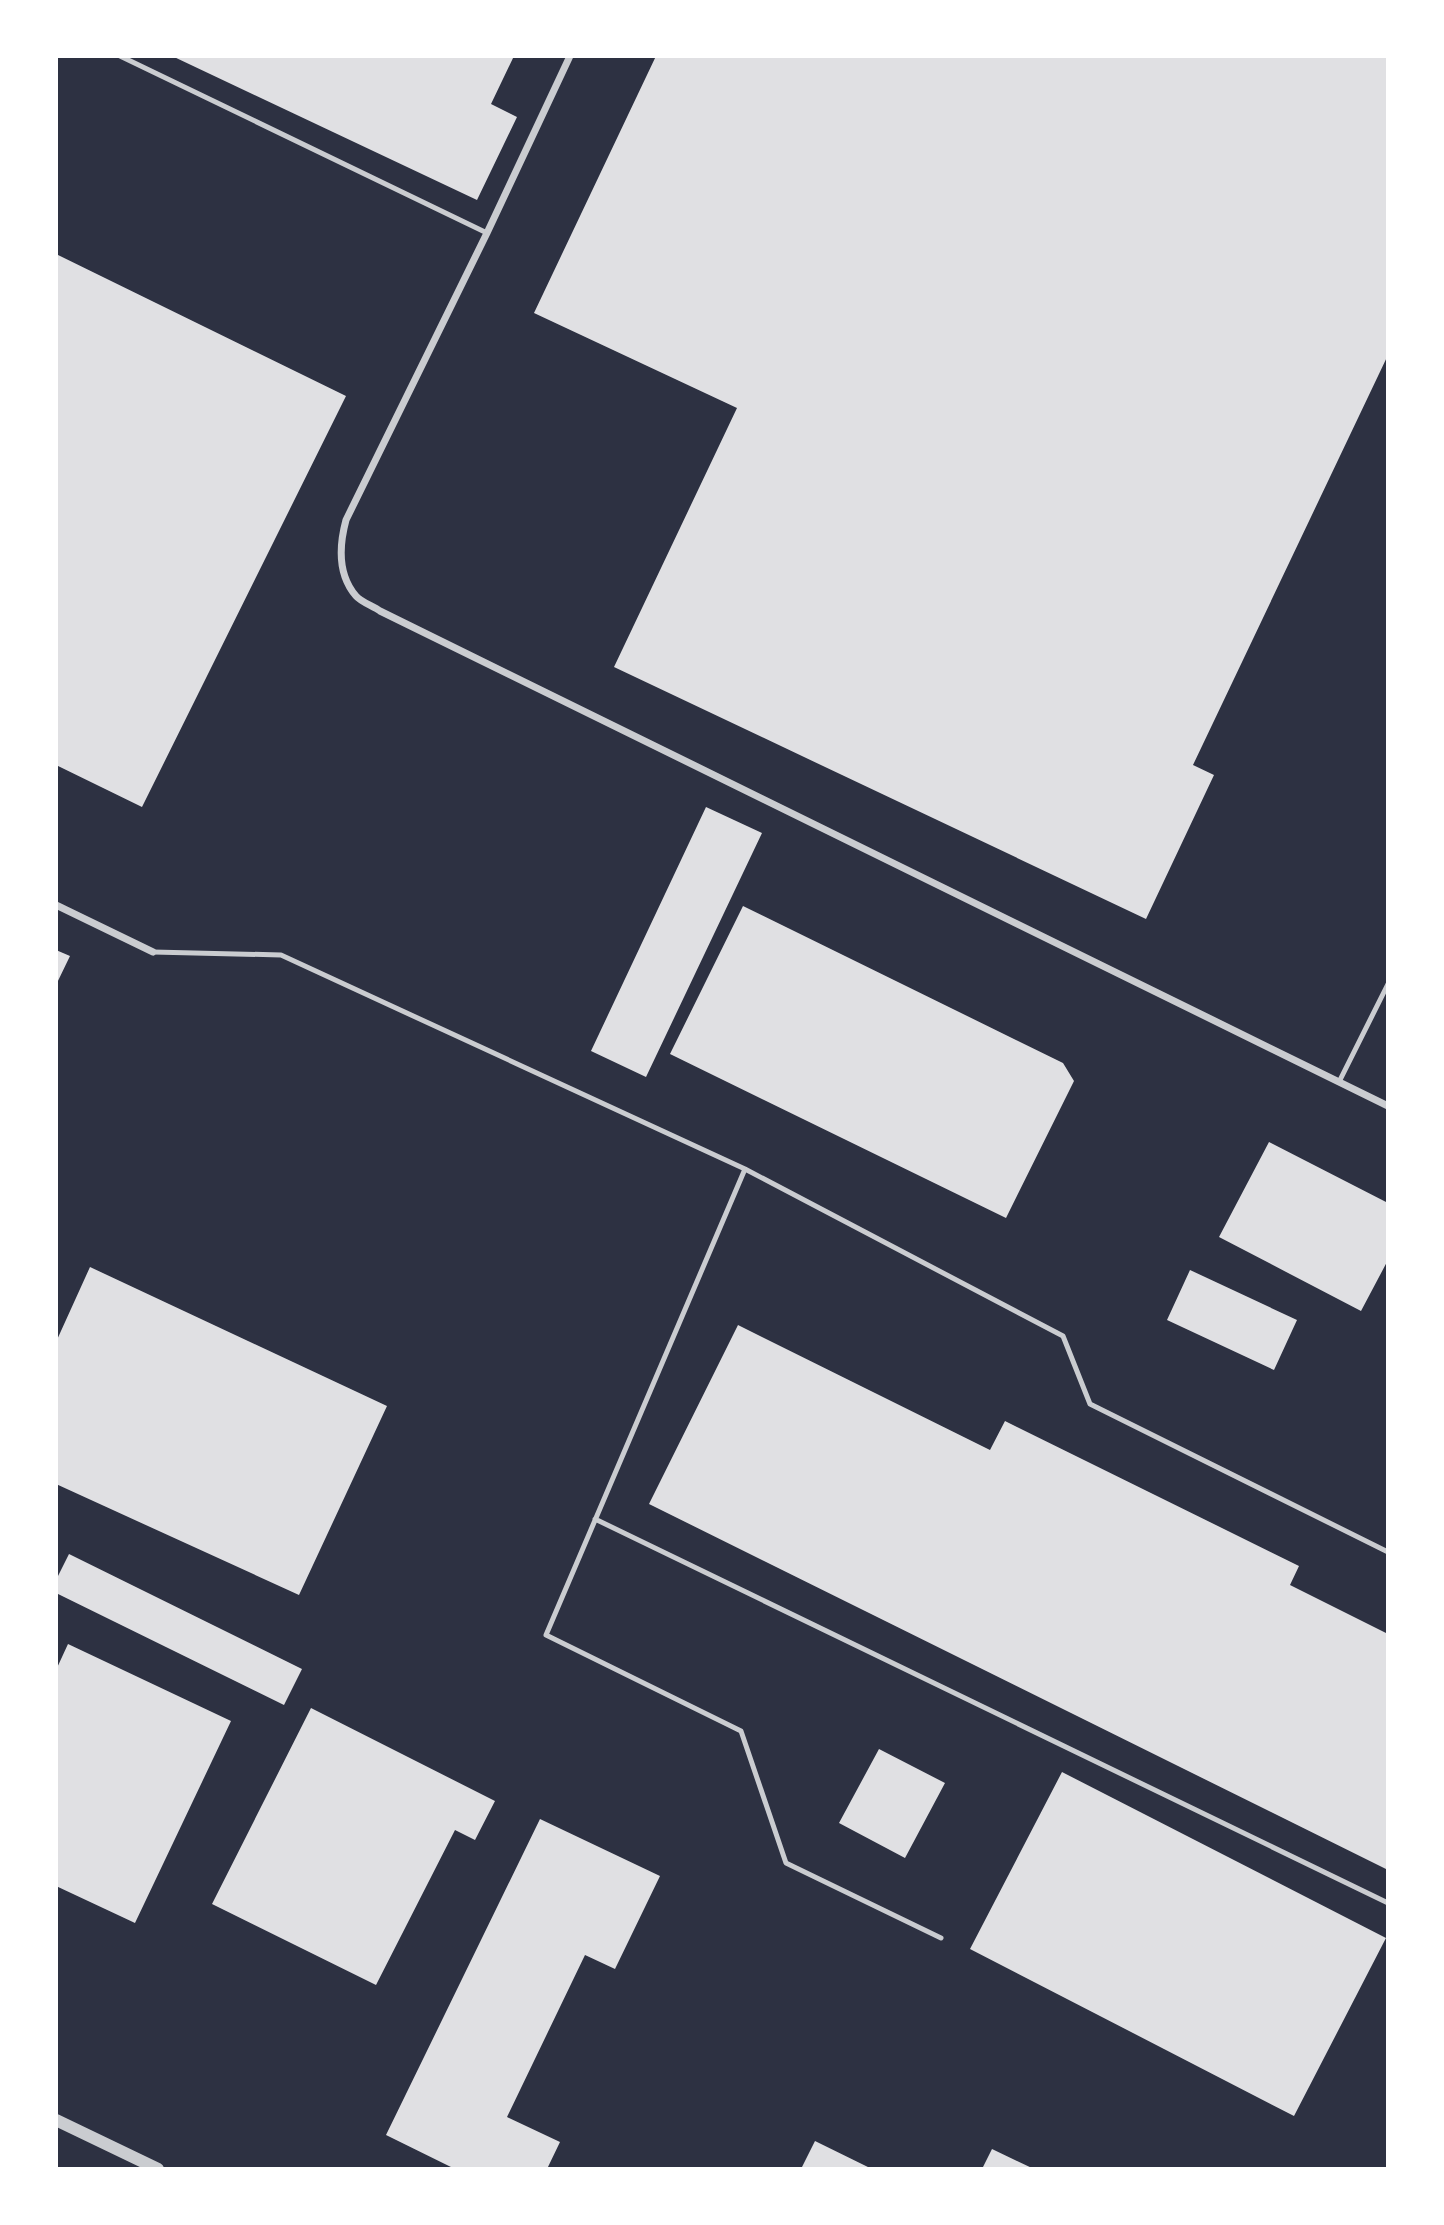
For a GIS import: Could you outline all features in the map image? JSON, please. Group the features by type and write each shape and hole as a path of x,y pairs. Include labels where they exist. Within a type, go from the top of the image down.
{"street":[{"path":"569,56 487,233 346,520 340,545 342,571 356,597 1388,1106"},
{"path":"56,905 153,951"},
{"path":"56,2120 158,2169"}],"lane":[{"path":"120,56 487,233"},
{"path":"153,951 281,955 745,1169 1063,1335 1090,1404 1388,1552"},
{"path":"1339,1082 1388,984"},
{"path":"745,1169 545,1636 741,1731 786,1863 941,1938"},
{"path":"595,1519 1388,1903"}],"building":[{"path":"172,56 514,56 491,104 517,117 477,200"},
{"path":"656,56 1388,56 1388,355 1193,765 1214,775 1146,919 614,667 737,408 534,313"},
{"path":"56,254 346,396 142,807 56,765"},
{"path":"706,807 762,833 646,1077 591,1051"},
{"path":"743,906 1063,1063 1074,1081 1006,1218 670,1054"},
{"path":"56,950 70,956 56,985"},
{"path":"1269,1142 1388,1203 1388,1260 1361,1311 1219,1237"},
{"path":"90,1267 387,1406 299,1595 56,1484 56,1342"},
{"path":"1190,1270 1297,1320 1274,1370 1167,1320"},
{"path":"738,1325 990,1450 1005,1421 1299,1566 1290,1585 1388,1634 1388,1870 649,1504"},
{"path":"69,1554 302,1669 284,1705 56,1593 56,1580"},
{"path":"68,1644 231,1721 135,1923 56,1886 56,1670"},
{"path":"311,1708 495,1801 475,1840 455,1830 376,1985 212,1904"},
{"path":"879,1749 945,1783 905,1858 839,1823"},
{"path":"1062,1772 1386,1938 1294,2116 970,1949"},
{"path":"540,1819 660,1876 615,1969 585,1955 507,2117 560,2142 547,2169 455,2169 386,2135"},
{"path":"815,2141 872,2169 801,2169"},
{"path":"992,2149 1034,2169 982,2169"}]}
